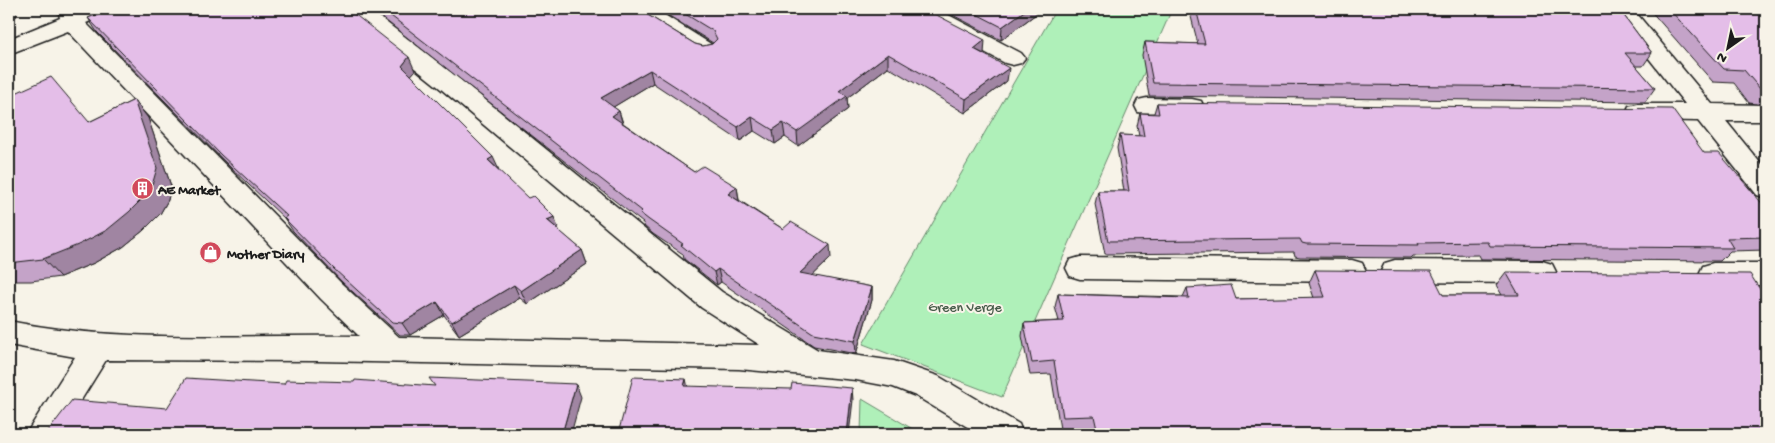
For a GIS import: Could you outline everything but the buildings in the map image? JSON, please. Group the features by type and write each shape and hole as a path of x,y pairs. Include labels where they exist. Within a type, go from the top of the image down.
{"street":[{"path":"9,47 70,15 100,9"},
{"path":"355,9 712,300 814,363"},
{"path":"640,9 706,51"},
{"path":"921,9 1013,58"},
{"path":"1620,9 1766,188"},
{"path":"70,15 91,43 311,269 392,349"},
{"path":"1147,106 1217,107"},
{"path":"1615,112 1766,113"},
{"path":"1080,268 1567,272"},
{"path":"1687,273 1766,274"},
{"path":"9,333 48,341 98,347 392,349 739,356 856,367 894,374 927,386 1007,434"},
{"path":"42,434 98,347"}],"green space":[{"name":"Green Verge","path":"1056,9 1172,9 1002,397 863,344"},
{"path":"862,399 921,434 861,434"}],"place":[{"name":"AE Market","path":"142,189"},
{"name":"Mother Diary","path":"211,253"}]}
